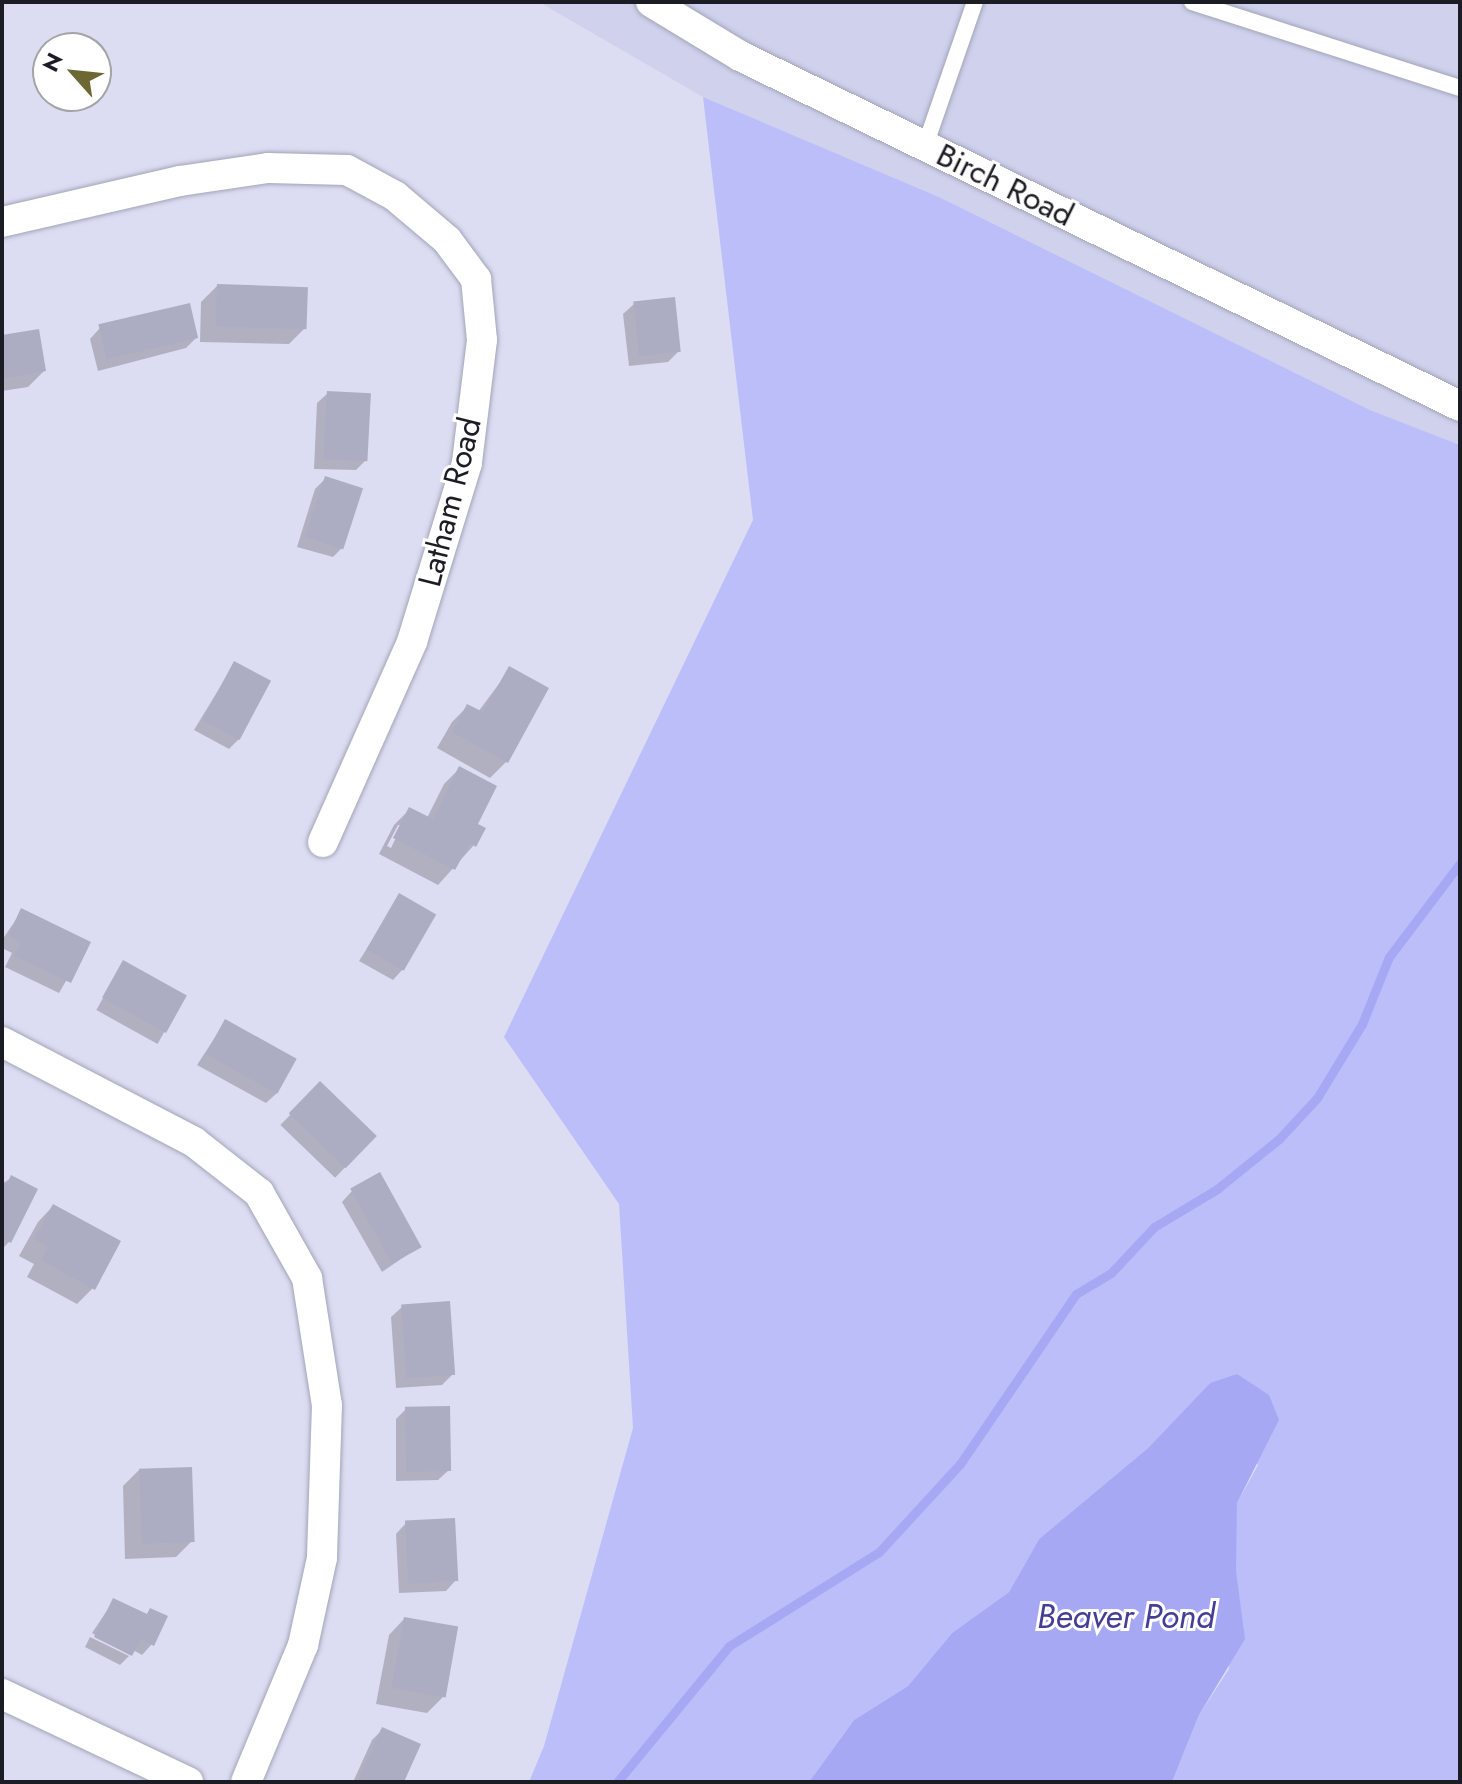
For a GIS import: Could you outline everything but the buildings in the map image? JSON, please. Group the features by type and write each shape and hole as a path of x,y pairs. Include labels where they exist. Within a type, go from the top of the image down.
{"street":[{"name":"Birch Road","path":"651,2 740,56 1460,406"},
{"name":"Latham Road","path":"2,222 180,181 268,168 347,170 395,196 447,240 476,279 482,340 460,489 412,642 323,842"},
{"path":"2,1042 194,1142 259,1193 307,1278 327,1405 322,1558 303,1645 246,1782"},
{"path":"2,1694 188,1782"}],"lane":[{"path":"925,146 975,2"},
{"path":"1192,2 1460,88"}],"shaded area":[{"path":"539,2 1460,2 1460,445 1370,410 939,197 703,97"},
{"path":"703,97 939,197 1370,410 1460,445 1460,1782 1172,1782 1199,1715 1229,1669 1237,1503 1258,1465 1210,1383 1148,1448 1039,1539 1009,1592 952,1633 908,1686 854,1720 809,1782 529,1782 544,1746 633,1428 619,1204 504,1037 753,520"}],"water":[{"name":"Beaver Pond","path":"1237,1374 1269,1395 1279,1420 1237,1503 1236,1571 1245,1639 1199,1715 1172,1782 809,1782 854,1720 908,1686 952,1633 1009,1592 1039,1539 1148,1448 1210,1383"}],"waterway":[{"path":"617,1782 729,1646 879,1552 960,1464 1076,1294 1111,1273 1154,1227 1217,1189 1279,1139 1317,1098 1362,1024 1389,957 1460,863"}]}
